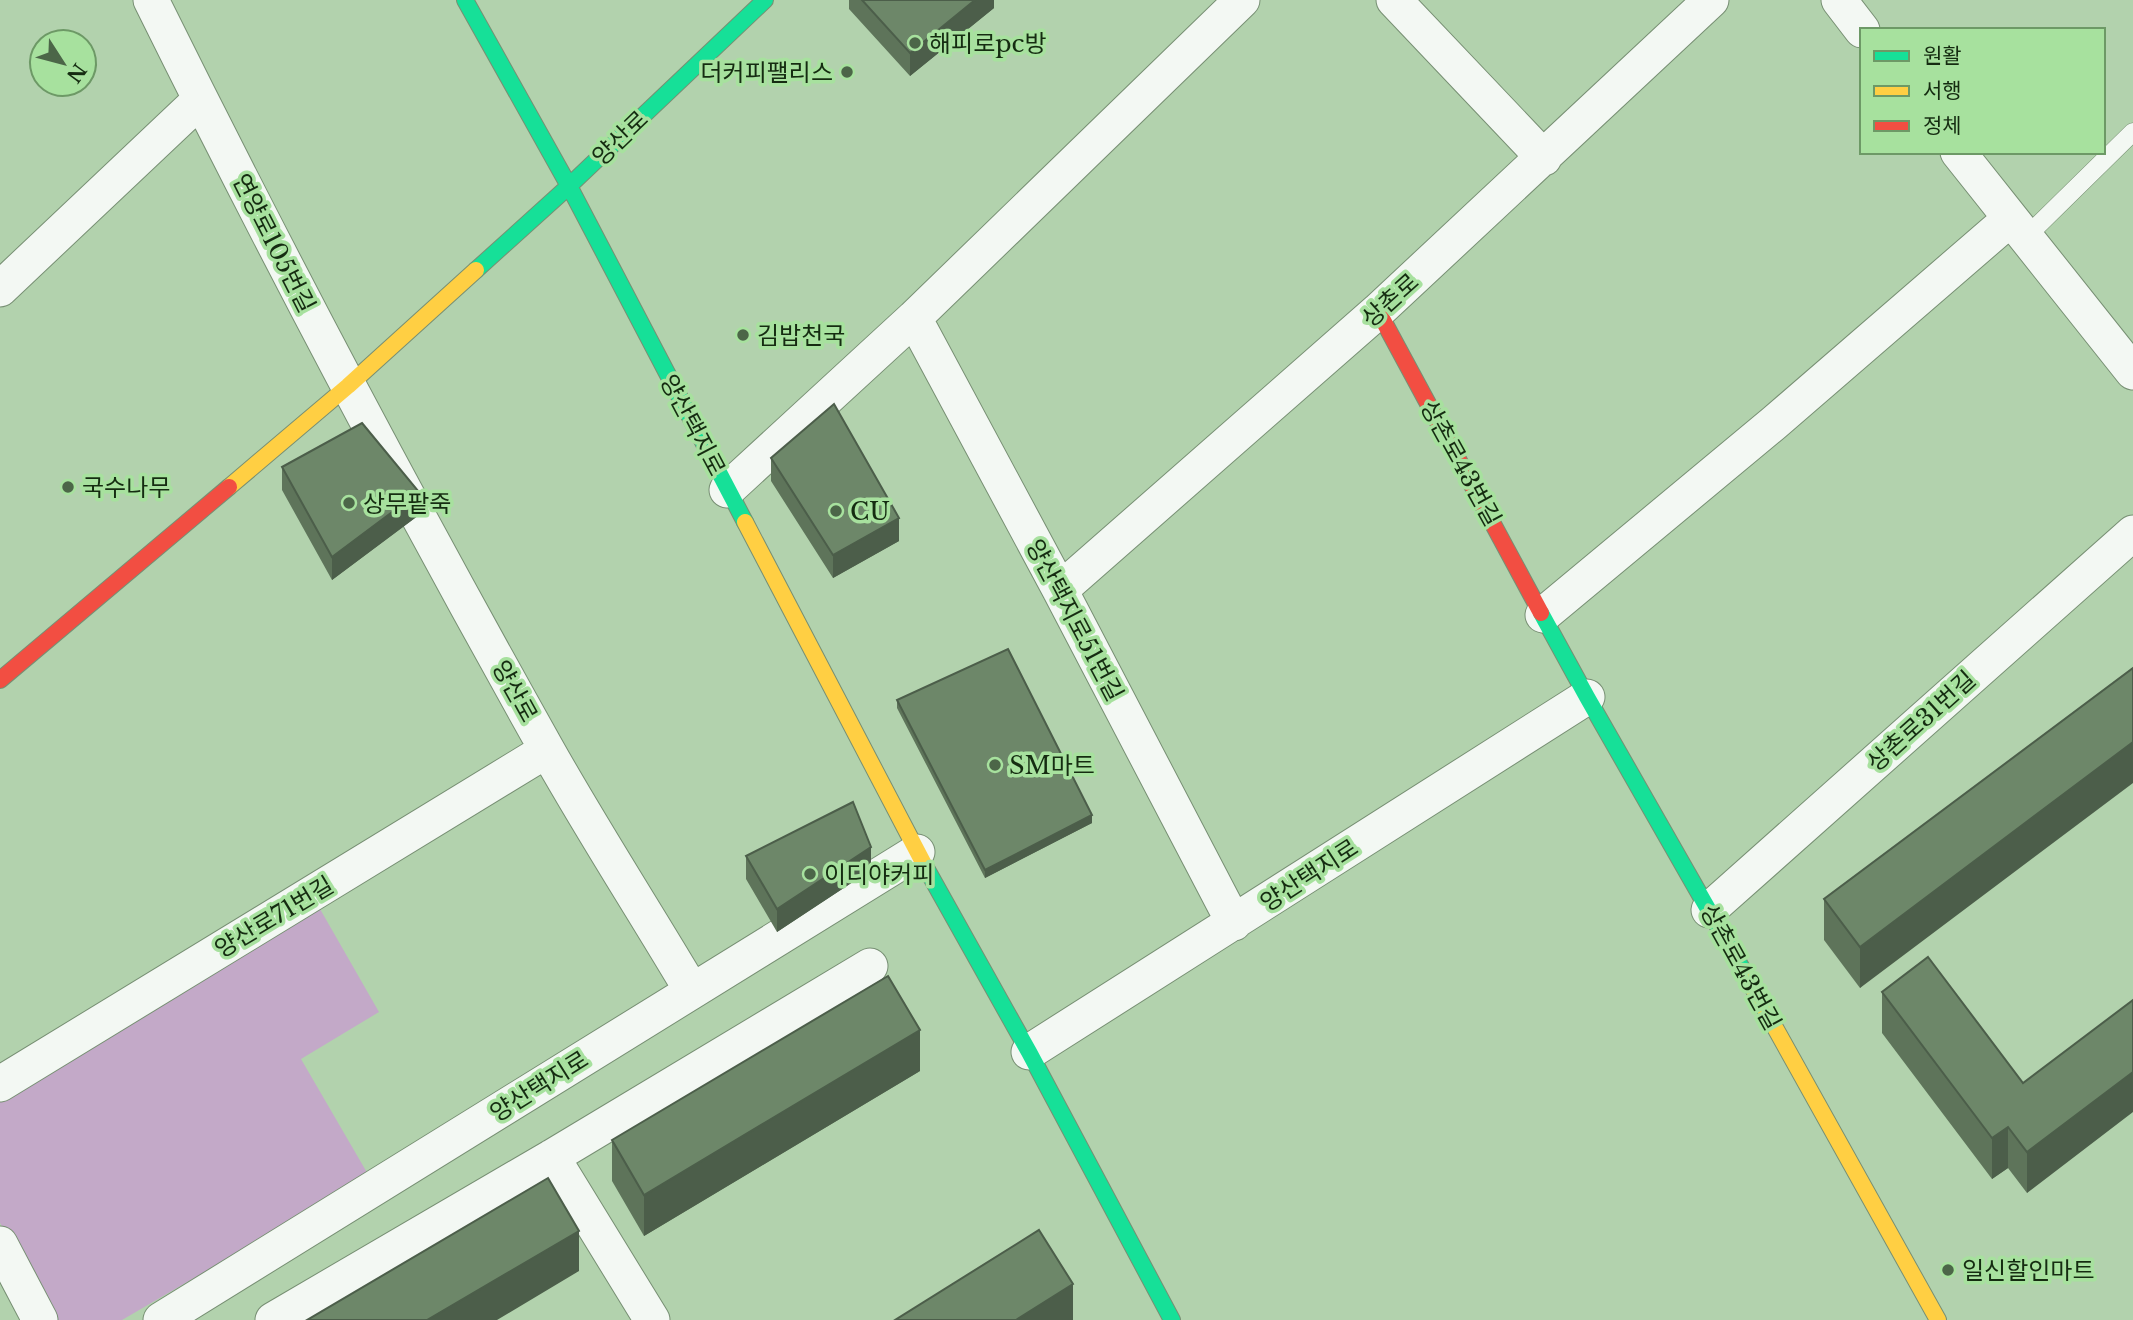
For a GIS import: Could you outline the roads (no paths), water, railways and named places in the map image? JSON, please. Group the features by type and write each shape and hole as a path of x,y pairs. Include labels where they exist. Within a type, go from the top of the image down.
{"street":[{"name":"연양로105번길","path":"151,0 348,386"},
{"name":"양산택지로","path":"465,0 569,187 917,852 1029,1052 1172,1320"},
{"name":"양산로","path":"0,680 348,386 569,187 765,0"},
{"path":"727,489 914,318 1242,0"},
{"path":"1394,0 1544,158"},
{"name":"상촌로","path":"1060,590 1378,311 1711,0"},
{"path":"1839,0 1860,28"},
{"path":"0,289 200,100"},
{"path":"1960,154 2133,372"},
{"path":"1543,615 1774,423 2017,229"},
{"name":"상촌로43번길","path":"1378,311 1587,697 1938,1320"},
{"name":"양산택지로51번길","path":"914,318 1234,923"},
{"name":"양산로","path":"348,386 547,750 692,991"},
{"name":"상촌로31번길","path":"1709,910 2133,533"},
{"name":"양산택지로","path":"1029,1052 1587,697"},
{"name":"양산로71번길","path":"0,1084 547,750"},
{"name":"양산택지로","path":"161,1320 917,852"},
{"path":"272,1320 552,1157 870,966"},
{"path":"552,1157 652,1320"},
{"path":"0,1244 40,1320"}],"lane":[{"path":"2017,229 2133,132"}],"place":[{"name":"해피로pc방","path":"915,43"},
{"name":"더커피팰리스","path":"847,72"},
{"name":"김밥천국","path":"743,335"},
{"name":"국수나무","path":"68,487"},
{"name":"상무팥죽","path":"349,503"},
{"name":"CU","path":"836,511"},
{"name":"SM마트","path":"995,765"},
{"name":"이디야커피","path":"810,874"},
{"name":"일신할인마트","path":"1948,1270"}]}
